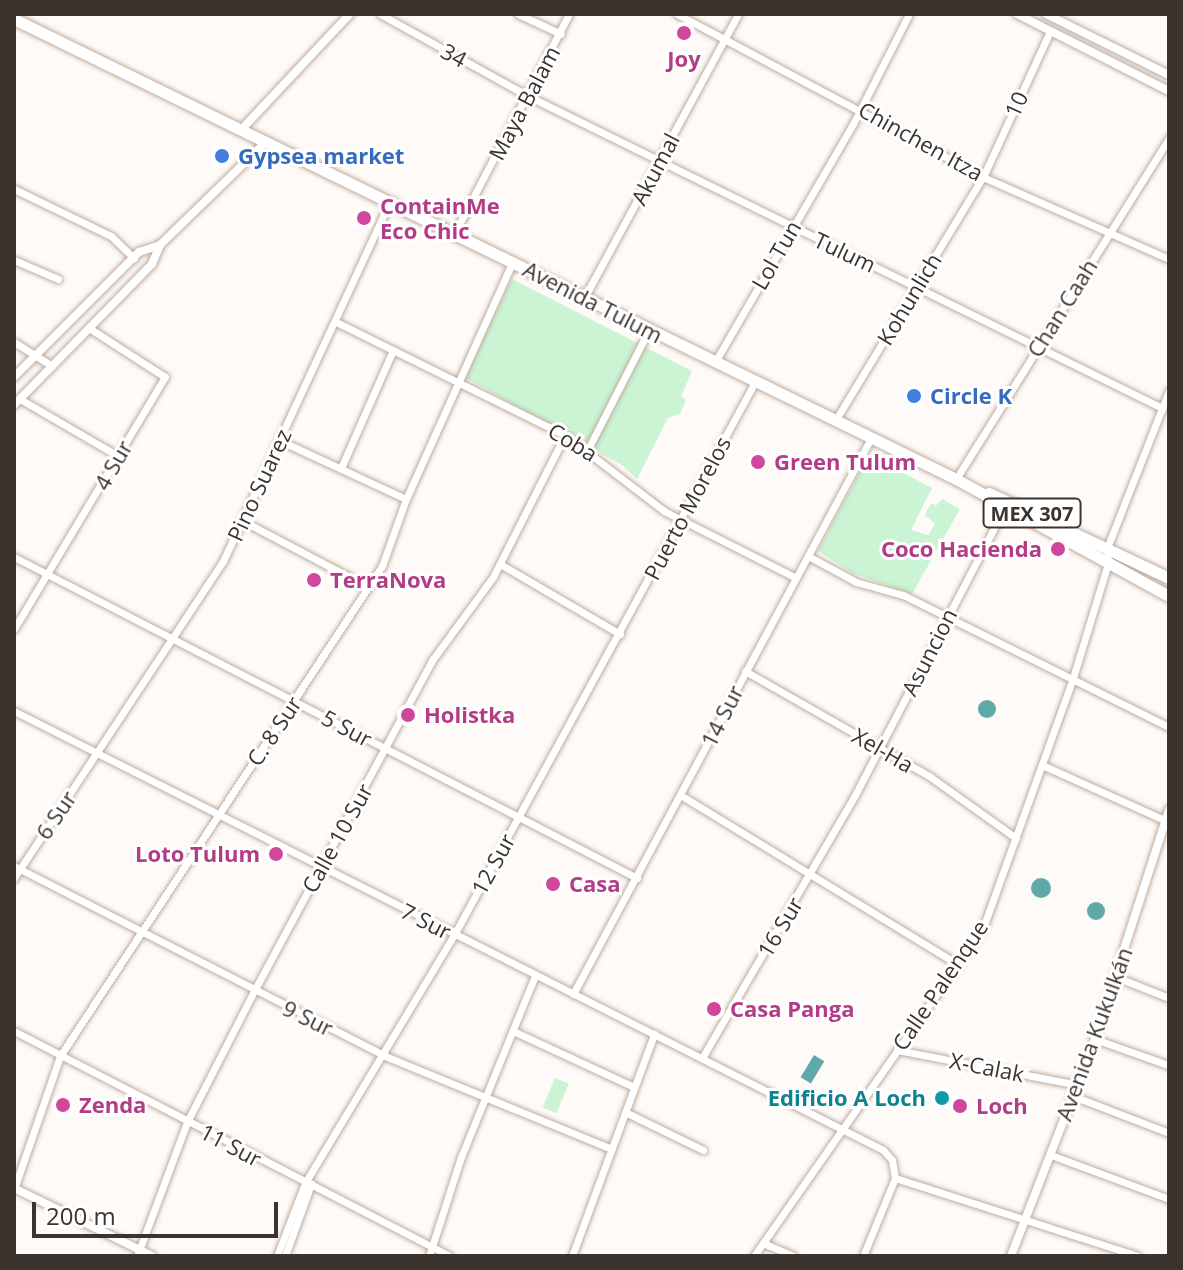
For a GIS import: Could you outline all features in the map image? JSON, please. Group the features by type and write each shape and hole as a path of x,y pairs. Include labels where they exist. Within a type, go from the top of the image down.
{"main road":[{"name":"Avenida Tulum","path":"14,19 835,421 1169,578"},
{"name":"Avenida Tulum","path":"956,479 1004,509 1169,596"}],"street":[{"path":"241,130 350,14"},
{"name":"34","path":"380,14 528,96"},
{"path":"518,14 561,34"},
{"name":"Maya Balam","path":"454,234 569,14"},
{"name":"Chinchen Itza","path":"677,14 862,108 983,177 1169,259"},
{"name":"Akumal","path":"584,298 738,14"},
{"name":"Lol Tun","path":"715,362 862,108 909,14"},
{"path":"1017,14 1169,91"},
{"path":"1046,14 1169,75"},
{"name":"10","path":"983,177 1050,31"},
{"name":"Tulum","path":"528,96 1162,408"},
{"name":"Chan Caah","path":"956,479 1169,138"},
{"path":"14,377 134,258 160,245 266,142"},
{"name":"Kohunlich","path":"835,421 983,177"},
{"path":"14,189 111,236 134,258"},
{"name":"Pino Suarez","path":"98,752 172,639 243,521 338,323 390,202"},
{"path":"118,456 17,402 152,264 160,245"},
{"path":"14,260 58,279"},
{"name":"C. 8 Sur","path":"14,1188 60,1056 143,932 215,814 295,700 368,587 457,379 513,261"},
{"name":"Coba","path":"338,323 457,379 565,435 588,449 651,502 796,578"},
{"name":"4 Sur","path":"14,629 165,377 89,328"},
{"path":"588,449 649,330"},
{"path":"14,342 38,353 52,366"},
{"path":"341,468 393,350"},
{"name":"Puerto Morelos","path":"620,634 755,382"},
{"path":"1107,548 1169,391"},
{"name":"Calle 10 Sur","path":"138,1253 187,1122 254,991 433,659 500,564 565,435"},
{"name":"14 Sur","path":"573,994 682,796 745,671 871,438"},
{"path":"281,441 406,499"},
{"name":"Asuncion","path":"855,795 1004,509"},
{"path":"243,521 368,587"},
{"name":"Calle Palenque","path":"754,1256 839,1129 983,928 1072,681 1108,563 1107,548"},
{"path":"808,556 856,582 894,591 1169,727"},
{"name":"5 Sur","path":"14,557 637,878"},
{"path":"500,564 620,634"},
{"name":"12 Sur","path":"307,1185 454,935 620,634"},
{"name":"Xel-Ha","path":"745,671 945,786 1016,838"},
{"name":"7 Sur","path":"14,711 883,1150 892,1160 895,1178"},
{"name":"6 Sur","path":"14,878 17,868 98,752"},
{"path":"1042,765 1167,821"},
{"name":"16 Sur","path":"702,1058 855,795"},
{"path":"682,796 959,965"},
{"name":"Avenida Kukulkán","path":"1011,1256 1095,1039 1169,810"},
{"name":"9 Sur","path":"17,868 385,1056 612,1149"},
{"path":"429,1256 487,1096 535,976"},
{"path":"1116,977 1169,998"},
{"name":"11 Sur","path":"14,1031 449,1256"},
{"path":"515,1032 634,1087"},
{"path":"572,1256 654,1034"},
{"path":"1095,1039 1168,1065"},
{"name":"X-Calak","path":"897,1050 1078,1085"},
{"path":"1073,1096 1169,1133"},
{"path":"625,1112 703,1150"},
{"path":"1051,1155 1169,1199"},
{"path":"863,1256 895,1178 1138,1256"},
{"path":"277,1256 307,1185"},
{"path":"285,1256 307,1185"},
{"path":"14,1188 138,1253 152,1256"},
{"path":"763,1243 793,1256"}],"green space":[{"path":"512,279 692,371 681,396 686,400 680,414 668,418 637,479 622,465 464,377"},
{"path":"869,455 932,488 911,530 928,535 935,524 925,515 931,503 936,506 942,499 960,509 912,594 852,573 818,551"},
{"path":"555,1078 569,1084 556,1113 542,1107"}],"water":[{"path":"987,700 996,709 987,718 978,709"},
{"path":"1041,878 1048,881 1051,888 1048,895 1041,898 1034,895 1031,888 1034,881"},
{"path":"1096,902 1105,911 1096,920 1087,911"},
{"path":"814,1055 824,1061 811,1083 801,1077"}],"place":[{"name":"Joy","path":"684,33"},
{"name":"Gypsea market","path":"222,156"},
{"name":"ContainMe Eco Chic","path":"364,218"},
{"name":"Circle K","path":"914,396"},
{"name":"Green Tulum","path":"758,462"},
{"name":"Coco Hacienda","path":"1058,549"},
{"name":"TerraNova","path":"314,580"},
{"name":"Holistka","path":"408,715"},
{"name":"Loto Tulum","path":"276,854"},
{"name":"Casa","path":"553,884"},
{"name":"Casa Panga","path":"714,1009"},
{"name":"Edificio A Loch","path":"942,1098"},
{"name":"Zenda","path":"63,1105"},
{"name":"Loch","path":"960,1106"}]}
